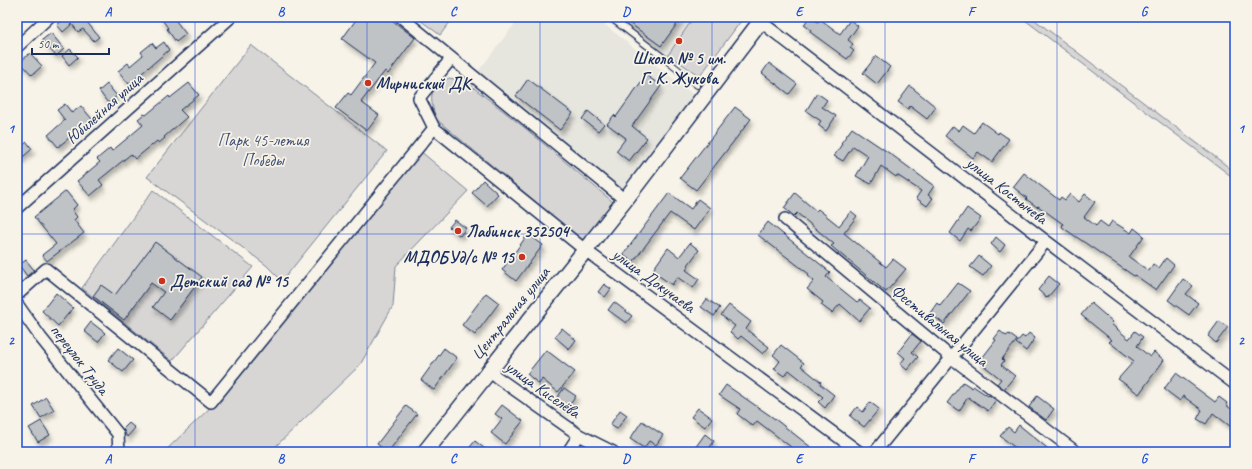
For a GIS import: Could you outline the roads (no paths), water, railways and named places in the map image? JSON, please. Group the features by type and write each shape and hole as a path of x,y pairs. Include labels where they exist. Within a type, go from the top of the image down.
{"street":[{"path":"17,47 49,17"},
{"name":"Юбилейная улица","path":"17,208 231,17"},
{"path":"401,17 625,200"},
{"name":"Центральная улица","path":"425,452 625,200 762,19"},
{"name":"улица Костычева","path":"762,19 1046,241 1235,384"},
{"path":"17,296 46,269 211,402 434,128 420,98 451,59"},
{"name":"улица Докучаева","path":"434,128 585,250 859,452"},
{"name":"Фестивальная улица","path":"785,219 952,358 1076,452"},
{"path":"874,452 1046,241"},
{"name":"переулок Труда","path":"17,304 41,338 118,434 119,452"},
{"name":"улица Киселёва","path":"488,371 579,435 613,452"},
{"name":"улица Киселёва","path":"568,452 579,435"}],"lane":[{"path":"610,17 697,84"}],"place":[{"name":"Школа № 5 им. Г. К. Жукова","path":"679,41"},
{"name":"Мирниский ДК","path":"368,83"},
{"name":"Лабинск 352504","path":"458,231"},
{"name":"МДОБУд/с № 15","path":"522,257"},
{"name":"Детский сад № 15","path":"162,281"}],"park label":[{"name":"Парк 45-летия Победы","path":"263,150"}]}
